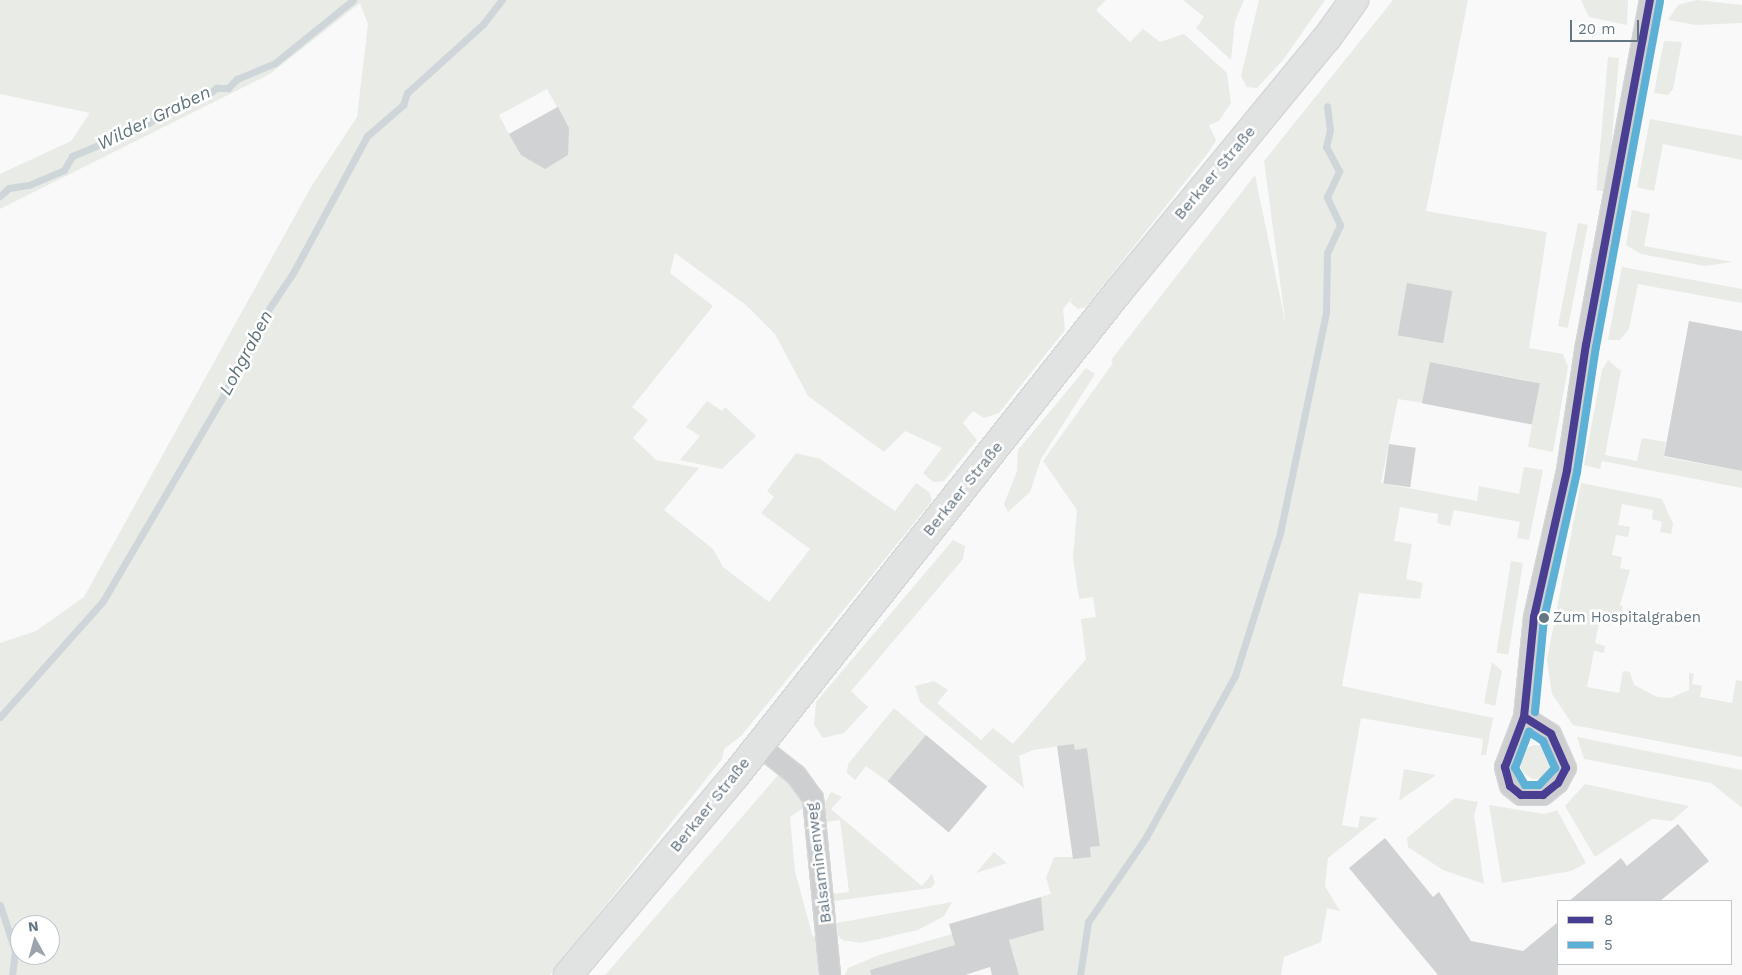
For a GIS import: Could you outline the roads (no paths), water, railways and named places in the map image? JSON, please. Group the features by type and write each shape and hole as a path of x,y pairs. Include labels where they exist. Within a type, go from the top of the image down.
{"main road":[{"name":"Berkaer Straße","path":"568,975 758,744 1118,292 1327,38 1354,0"}],"street":[{"path":"1524,716 1534,617 1567,470 1650,0"},
{"name":"Balsaminenweg","path":"758,744 796,775 813,798 830,975"}],"waterway":[{"name":"Wilder Graben","path":"0,196 9,188 29,185 64,170 72,156 142,127 187,99 204,98 216,88 228,88 237,79 275,63 353,0"},
{"name":"Lohgraben","path":"0,717 103,601 222,398 262,319 293,273 367,136 403,105 407,93 483,24 502,0"},
{"path":"1080,975 1088,922 1146,837 1235,676 1280,533 1326,312 1327,253 1340,225 1327,197 1339,171 1326,147 1330,130 1327,106"},
{"name":"Lohgraben","path":"0,905 15,951 12,975"}],"place":[{"name":"Zum Hospitalgraben","path":"1544,618"}]}
